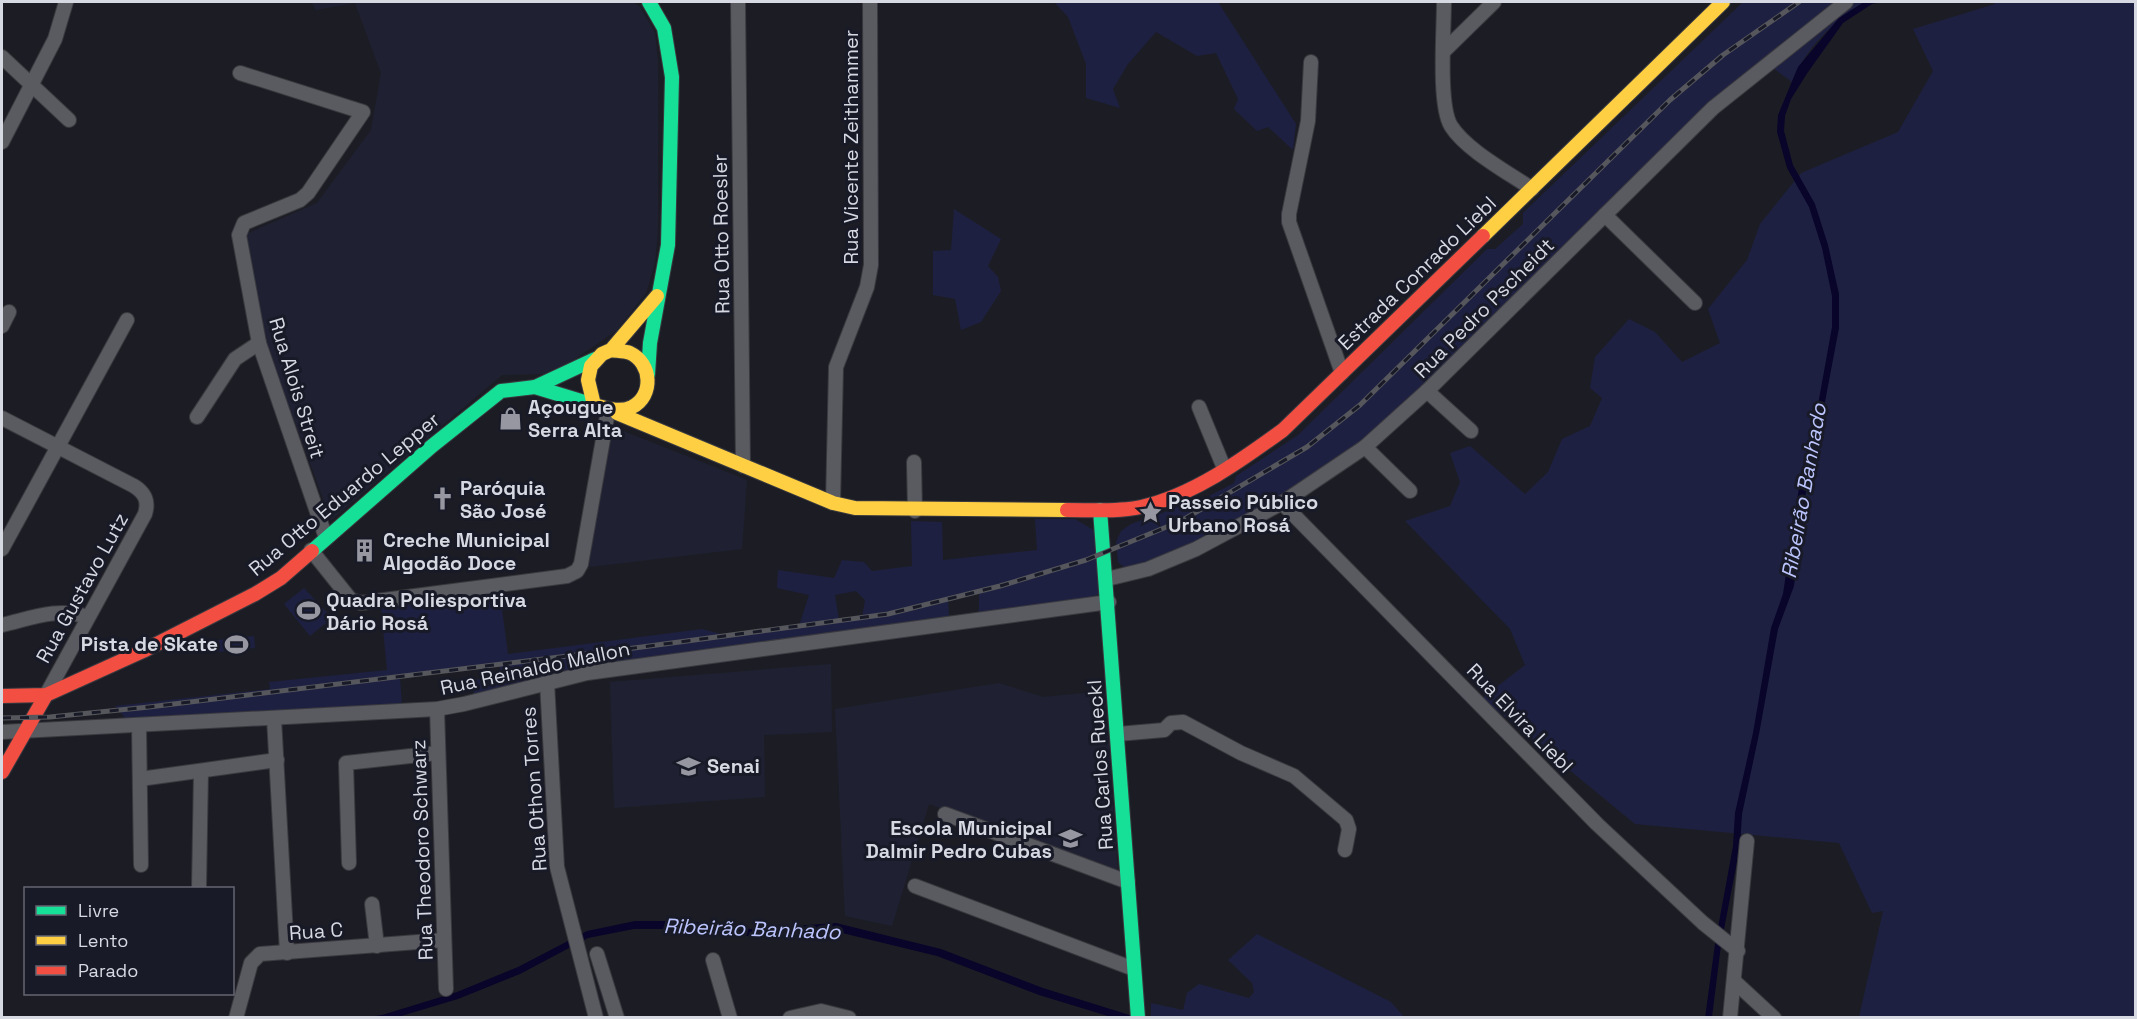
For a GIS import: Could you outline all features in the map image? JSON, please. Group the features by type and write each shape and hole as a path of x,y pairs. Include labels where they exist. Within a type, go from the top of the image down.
{"main road":[{"path":"649,2 664,27 672,77 668,245 659,292 646,394 646,411 665,434"},
{"name":"Estrada Conrado Liebl","path":"1100,510 1151,504 1178,493 1224,468 1283,430 1723,2"},
{"path":"659,292 646,311 611,350 595,359 586,376 586,385 594,405 833,502 855,508 915,511 1100,510"},
{"path":"611,350 623,350 634,355 643,363 648,374"},
{"name":"Rua Otto Eduardo Lepper","path":"46,695 228,610 281,578 490,398 501,391 535,387 595,359"},
{"name":"Rua Otto Eduardo Lepper","path":"535,387 594,405"},
{"path":"613,412 633,407 646,394"},
{"name":"Rua Carlos Rueckl","path":"1100,510 1109,602 1137,1013"},
{"path":"2,696 46,695 2,772"}],"street":[{"path":"2,142 61,25 66,2"},
{"name":"Rua Otto Roesler","path":"738,2 742,466"},
{"name":"Rua Vicente Zeithammer","path":"833,502 836,367 867,287 871,265 870,2"},
{"path":"1444,2 1446,112 1453,129 1468,144 1532,189"},
{"path":"1444,51 1494,2"},
{"name":"Rua Pedro Pscheidt","path":"1107,579 1148,569 1196,549 1282,503 1365,447 1427,391 1713,108 1846,2"},
{"path":"2,57 69,120"},
{"path":"1311,62 1308,121 1288,214 1292,233 1342,373"},
{"name":"Rua Alois Streit","path":"240,74 363,112 308,193 241,226 239,235 259,343 326,538"},
{"path":"1605,215 1695,303"},
{"path":"2,326 9,312"},
{"path":"2,549 127,321"},
{"path":"197,417 235,359 259,343"},
{"path":"1427,391 1471,431"},
{"path":"1199,407 1224,468"},
{"path":"311,550 351,600 361,603 567,576 577,571 581,564 613,412"},
{"path":"2,418 57,447"},
{"name":"Rua Gustavo Lutz","path":"46,695 145,514 147,498 134,486 57,447"},
{"path":"1365,447 1410,491"},
{"path":"914,462 915,511"},
{"name":"Rua Elvira Liebl","path":"1282,503 1597,824 1703,923 1738,951"},
{"name":"Rua Reinaldo Mallon","path":"2,732 437,709 547,682 628,667 1109,602"},
{"path":"2,625 56,612 73,612 88,617"},
{"name":"Rua Othon Torres","path":"547,682 555,846 560,882 596,1017"},
{"name":"Rua Theodoro Schwarz","path":"437,709 446,989"},
{"path":"274,718 287,952"},
{"path":"1118,734 1164,730 1171,723 1183,722 1241,753 1294,776 1346,820 1350,829 1345,850"},
{"path":"139,726 141,865"},
{"path":"349,863 346,763 438,753"},
{"path":"140,779 277,760"},
{"path":"199,887 201,771"},
{"path":"945,814 1128,882"},
{"path":"1730,1017 1747,841"},
{"path":"915,886 1134,969"},
{"path":"372,904 377,946"},
{"name":"Rua C","path":"236,1017 255,958 260,954 444,940"},
{"path":"597,954 617,1017"},
{"path":"713,960 729,1017"},
{"path":"1735,982 1774,1017"},
{"path":"790,1017 821,1011 849,1017"}],"shaded area":[{"path":"311,2 633,2 640,7 655,33 658,61 658,230 655,263 646,293 616,331 572,361 543,374 502,375 331,520 268,350 244,235 317,203 371,130 381,73 355,3 316,10"},
{"path":"1054,2 1218,2 1296,124 1293,150 1268,127 1257,131 1234,109 1238,99 1216,53 1197,56 1156,32 1128,64 1113,89 1120,108 1086,98 1086,64 1068,17"},
{"path":"1743,2 1864,2 1831,27 1813,47 1792,82 1769,65 1713,109 1427,391 1282,503 1131,573 1118,562 1116,542 1121,531 1131,524 1173,509 1192,499 1205,498 1234,483 1236,476 1298,435 1487,249 1495,249 1523,224 1523,213"},
{"path":"1992,2 2135,2 2135,1017 1859,1017 1883,911 1872,913 1839,843 1635,824 1482,698 1525,665 1510,629 1405,521 1450,506 1460,482 1450,453 1470,446 1525,494 1548,472 1562,439 1590,426 1602,398 1590,388 1595,357 1629,319 1655,332 1682,362 1720,343 1708,309 1747,260 1760,224 1801,173 1898,132 1933,71 1913,29 1995,4"},
{"path":"954,209 1001,239 988,266 998,277 1001,291 981,322 961,330 955,299 933,295 933,251 951,250"},
{"path":"608,425 747,480 742,549 589,567"},
{"path":"1035,519 1075,519 1095,531 1102,592 1090,599 979,613 979,591 948,599 949,617 595,665 474,696 473,680 500,677 500,665 400,677 402,705 126,719 115,706 270,689 269,682 387,670 381,608 500,594 508,654 702,629 729,636 799,626 809,595 777,588 778,570 834,578 842,560 864,562 872,571 912,566 911,521 942,522 943,560 1037,550","holes":["856,591 865,600 862,618 839,620 835,595"]},
{"name":"Quadra Poliesportiva Dário Rosá","path":"304,588 332,618 310,636 284,604"},
{"name":"Pista de Skate","path":"254,636 255,648 218,652 217,640"},
{"name":"Senai","path":"831,664 832,732 764,735 765,797 614,808 610,682"},
{"name":"Escola Municipal Dalmir Pedro Cubas","path":"999,683 1043,697 1105,691 1118,874 929,804 892,926 845,916 835,709"},
{"path":"1257,934 1391,1002 1404,1017 1151,1017 1151,1003 1183,1010 1187,993 1199,984 1249,998 1254,992 1252,983 1228,960"}],"water":[{"name":"Ribeirão Banhado","path":"1864,2 1882,2 1872,4 1843,23 1791,99 1785,116 1784,131 1793,165 1815,204 1828,245 1839,294 1839,328 1820,428 1808,476 1794,586 1778,629 1742,814 1740,846 1721,945 1712,1017 1705,1018 1715,944 1733,846 1735,813 1753,733 1771,628 1783,594 1801,474 1814,427 1832,327 1832,296 1822,248 1809,207 1787,168 1777,132 1778,115 1798,67 1839,18"},
{"name":"Ribeirão Banhado","path":"635,921 688,921 751,929 836,923 941,949 1043,988 1136,1017 1111,1017 1039,995 937,956 834,931 749,936 686,929 634,929 588,938 520,974 458,999 398,1017 359,1018 382,1015 457,992 518,967 587,931"}],"railway":[{"path":"2,718 50,717 149,707 642,647 888,614 1000,586 1086,560 1181,521 1307,447 1360,405 1670,100 1723,55 1799,2"}],"traffic: fast":[{"path":"648,374 650,343 668,245 672,77 664,28 649,2"},
{"path":"535,387 595,359"},
{"path":"312,551 432,446 501,391 535,387 594,405"},
{"path":"1100,510 1138,1018"}],"traffic: slow":[{"path":"1483,236 1723,2"},
{"path":"611,350 630,353 643,364 646,372 648,380 644,395 639,402 627,409 594,405 588,380 591,366 602,354 611,350 657,296"},
{"path":"617,413 833,503 855,508 1067,510"}],"traffic: jam":[{"path":"1067,510 1132,509 1160,502 1198,486 1234,465 1283,430 1483,236"},
{"path":"2,696 46,695 143,651 255,594 281,578 312,551"},
{"path":"2,772 46,695"}],"place":[{"name":"Açougue Serra Alta","path":"510,419"},
{"name":"Paróquia São José","path":"442,499"},
{"name":"Passeio Público Urbano Rosá","path":"1150,513"},
{"name":"Creche Municipal Algodão Doce","path":"365,551"},
{"name":"Quadra Poliesportiva Dário Rosá","path":"308,611"},
{"name":"Pista de Skate","path":"236,644"},
{"name":"Senai","path":"689,766"},
{"name":"Escola Municipal Dalmir Pedro Cubas","path":"1070,839"}]}
